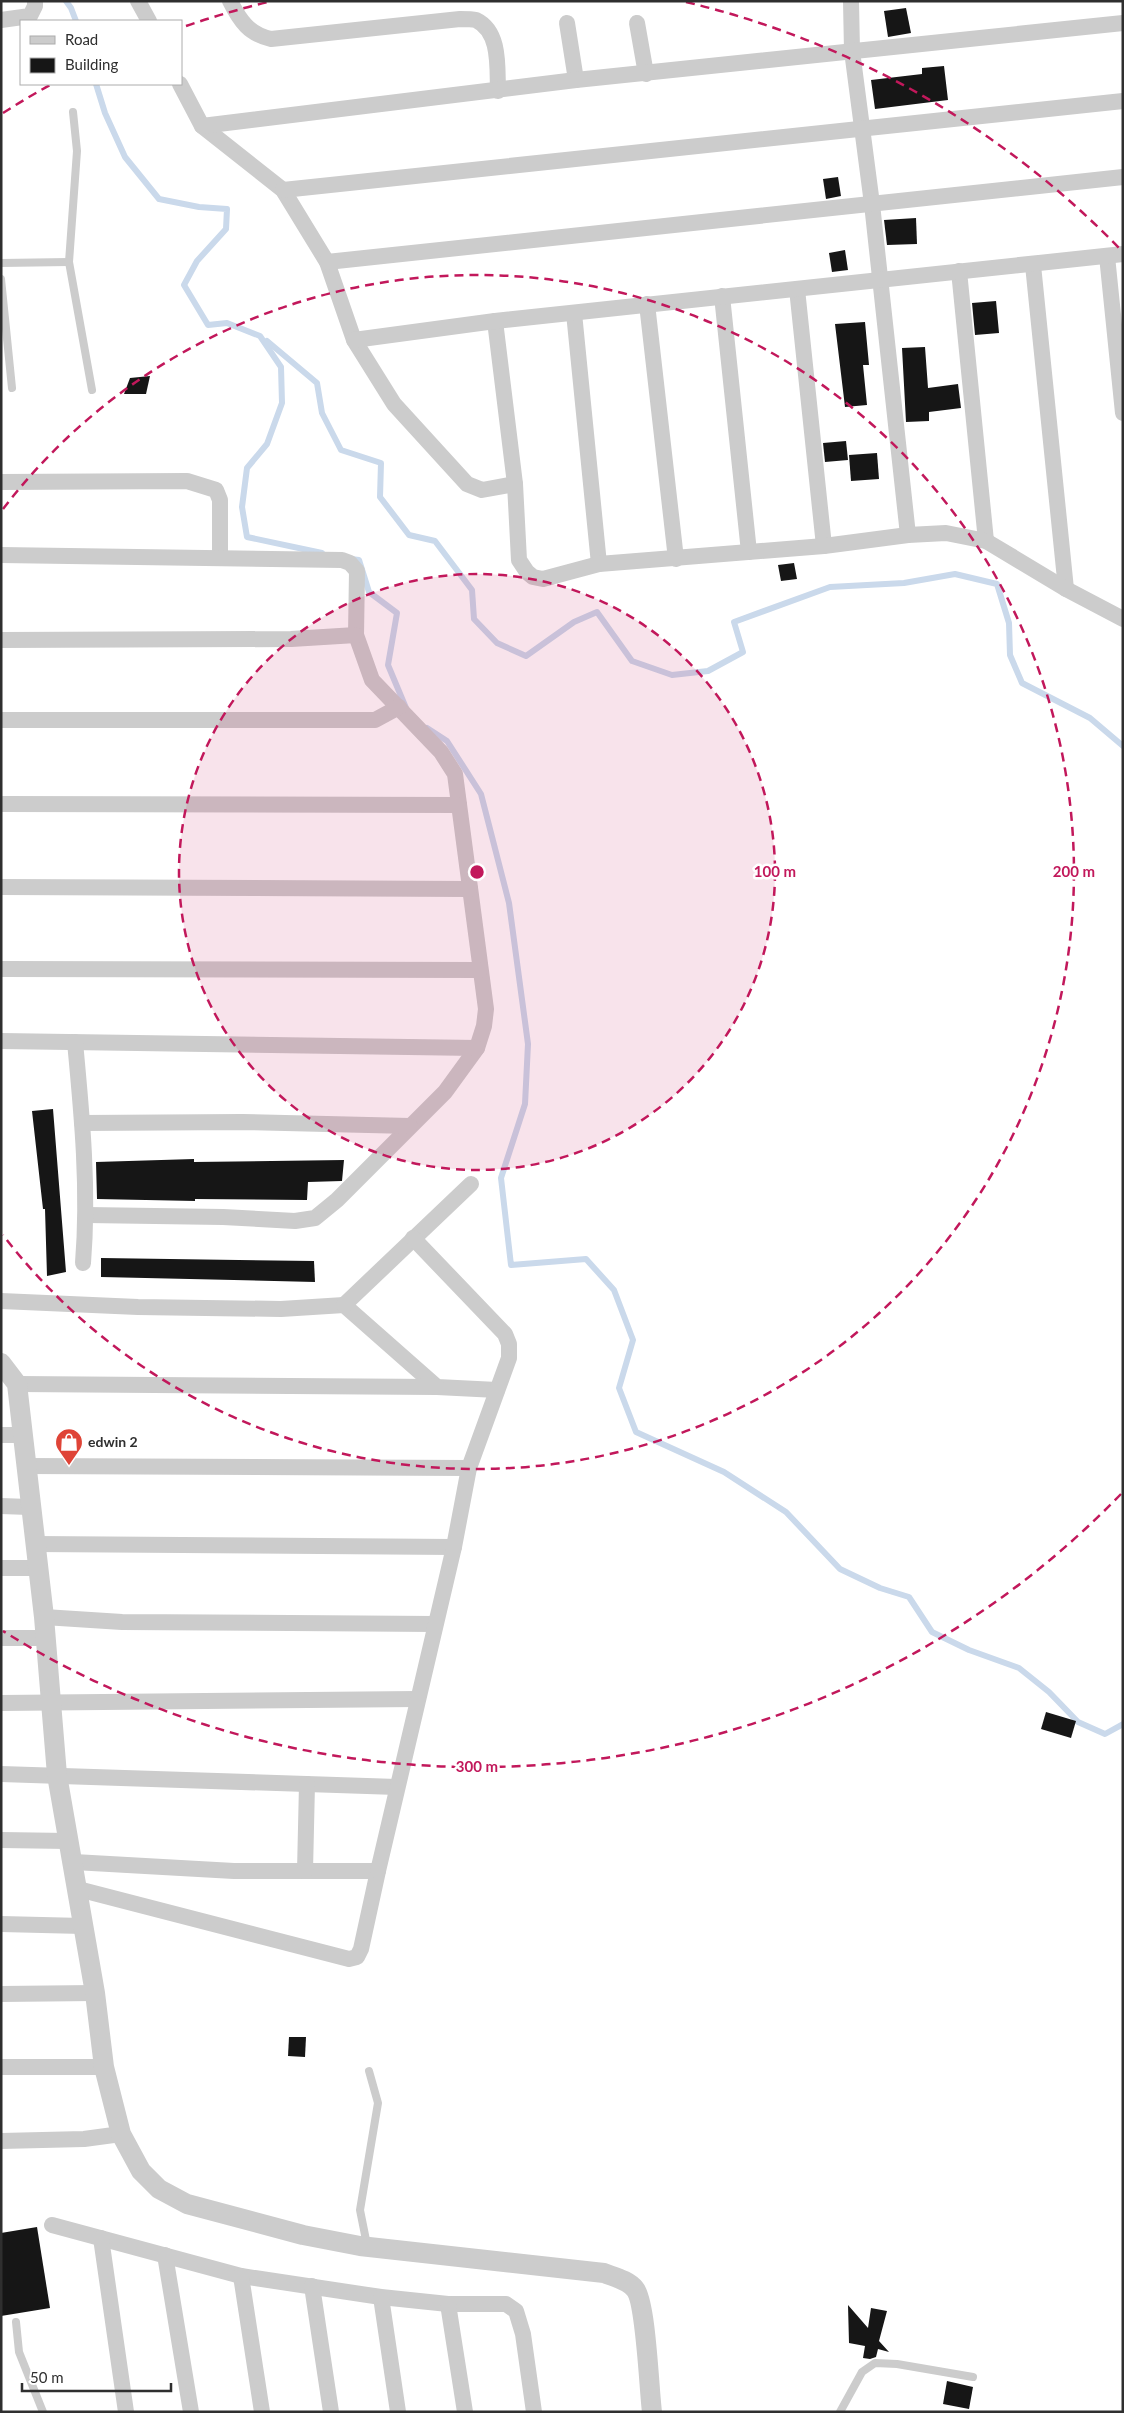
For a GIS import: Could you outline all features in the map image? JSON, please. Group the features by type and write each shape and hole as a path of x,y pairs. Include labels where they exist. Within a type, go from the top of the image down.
{"street":[{"path":"1,20 30,16 35,6 35,1"},
{"path":"138,1 148,20"},
{"path":"230,1 242,23 257,36 271,39 460,19 476,20 488,30 495,45 498,90"},
{"path":"851,1 852,51 872,204 908,535"},
{"path":"567,23 576,80"},
{"path":"638,23 646,74"},
{"path":"202,126 576,80 1123,23"},
{"path":"181,85 202,126 283,190 328,262 354,340 394,404 467,484 482,490 515,484"},
{"path":"283,190 1123,101"},
{"path":"328,262 1123,177"},
{"path":"354,340 495,321 1115,255 1123,413"},
{"path":"1033,265 1066,589"},
{"path":"959,271 986,541"},
{"path":"797,289 824,546"},
{"path":"722,296 749,552"},
{"path":"648,304 676,559"},
{"path":"574,313 599,564"},
{"path":"495,321 515,484 519,560 533,577 542,579 599,564 824,546 908,535 946,533 986,541 1066,589 1123,619"},
{"path":"1,482 187,481 202,485 216,490 220,500 220,558"},
{"path":"1,554 342,560 350,563 357,571 356,635 372,680 441,752 455,774 486,1009 484,1026 476,1048 445,1092 337,1200 315,1218 295,1222 223,1217 87,1215"},
{"path":"1,640 291,639 356,635"},
{"path":"1,720 375,720 399,707"},
{"path":"1,804 459,805"},
{"path":"1,888 470,889"},
{"path":"1,969 480,970"},
{"path":"1,1041 476,1048"},
{"path":"75,1042 87,1215 83,1263"},
{"path":"82,1123 242,1122 410,1126"},
{"path":"1,1301 138,1307 282,1309 344,1305 471,1184"},
{"path":"78,1888 349,1959 357,1957 361,1949 417,1699 454,1547 468,1468 509,1358 509,1344 505,1334 413,1238"},
{"path":"344,1305 437,1387"},
{"path":"2,1365 17,1384 24,1435 29,1507 44,1618 57,1775 68,1841 74,1862 95,1993 104,2068 121,2134 141,2171 159,2189 187,2204 303,2235 367,2246 604,2273 619,2278 635,2289 642,2309 652,2412"},
{"path":"17,1384 437,1387 497,1390"},
{"path":"1,1435 24,1435"},
{"path":"26,1466 468,1468"},
{"path":"1,1506 29,1507"},
{"path":"34,1544 454,1547"},
{"path":"1,1568 37,1568"},
{"path":"44,1618 122,1622 435,1624"},
{"path":"1,1638 45,1638"},
{"path":"1,1702 417,1699"},
{"path":"1,1774 397,1788"},
{"path":"305,1871 307,1784"},
{"path":"1,1840 68,1841"},
{"path":"74,1862 234,1871 378,1871"},
{"path":"1,1924 83,1926"},
{"path":"1,1994 95,1993"},
{"path":"1,2067 104,2068"},
{"path":"1,2141 84,2140 121,2134"},
{"path":"52,2224 241,2276 381,2297 448,2304 506,2304 516,2311 523,2334 534,2412"},
{"path":"102,2238 126,2412"},
{"path":"165,2255 191,2412"},
{"path":"241,2276 262,2412"},
{"path":"312,2286 331,2412"},
{"path":"381,2297 398,2412"},
{"path":"448,2304 465,2412"}],"lane":[{"path":"73,112 77,151 69,262 92,390"},
{"path":"1,263 69,262"},
{"path":"1,279 12,388"},
{"path":"367,2246 360,2210 378,2104 369,2071"},
{"path":"16,2322 19,2352 43,2412"},
{"path":"840,2412 862,2372 876,2363 897,2364 973,2377"}],"building":[{"path":"906,8 911,33 888,37 884,11"},
{"path":"944,66 948,100 875,109 871,80 922,74 922,68"},
{"path":"838,177 841,196 826,199 823,179"},
{"path":"916,218 917,244 887,245 884,220"},
{"path":"845,250 848,270 832,272 829,253"},
{"path":"996,301 999,333 975,335 972,303"},
{"path":"865,322 869,365 863,365 867,405 845,407 835,324"},
{"path":"925,347 928,388 958,384 961,408 929,412 929,421 906,422 902,348"},
{"path":"150,376 146,394 124,394 130,378"},
{"path":"846,441 848,460 825,462 823,443"},
{"path":"877,453 879,479 851,481 849,455"},
{"path":"794,563 797,579 781,581 778,565"},
{"path":"53,1109 66,1272 47,1276 45,1209 43,1209 32,1111"},
{"path":"194,1159 194,1162 344,1160 342,1181 308,1182 307,1200 195,1199 195,1201 97,1199 96,1162"},
{"path":"101,1258 314,1261 315,1282 101,1277"},
{"path":"1046,1712 1076,1721 1071,1738 1041,1729"},
{"path":"289,2037 306,2037 305,2057 288,2056"},
{"path":"37,2227 50,2308 1,2316 1,2233"},
{"path":"848,2305 868,2328 871,2308 887,2311 879,2341 889,2352 878,2349 876,2357 870,2359 863,2358 865,2346 849,2343"},
{"path":"947,2381 973,2387 969,2409 943,2404"}],"waterway":[{"path":"66,1 76,20"},
{"path":"96,85 105,113 125,157 159,199 199,207 227,209 226,229 197,261 184,285 208,325 227,323 260,336 281,367 282,403 267,444 247,468 242,507 247,537 322,553"},
{"path":"267,341 317,383 322,413 341,450 381,463 380,497 409,535 435,541 472,590 474,619 497,643 526,656 574,622 597,612 632,661 672,675 708,671 743,652 734,622 830,587 904,583 955,574 997,584 1009,623 1010,655 1022,683 1090,718 1123,746"},
{"path":"351,559 359,560 369,592 397,613 388,665 406,708"},
{"path":"427,728 447,741 481,794 509,903 528,1044 525,1104 501,1178 511,1265 586,1259 614,1290 633,1340 619,1388 636,1432 724,1472 786,1512 840,1569 880,1588 909,1597 932,1632 969,1650 1019,1668 1049,1692 1078,1722 1105,1734 1123,1724"}],"place":[{"name":"edwin 2","path":"69,1466"}]}
